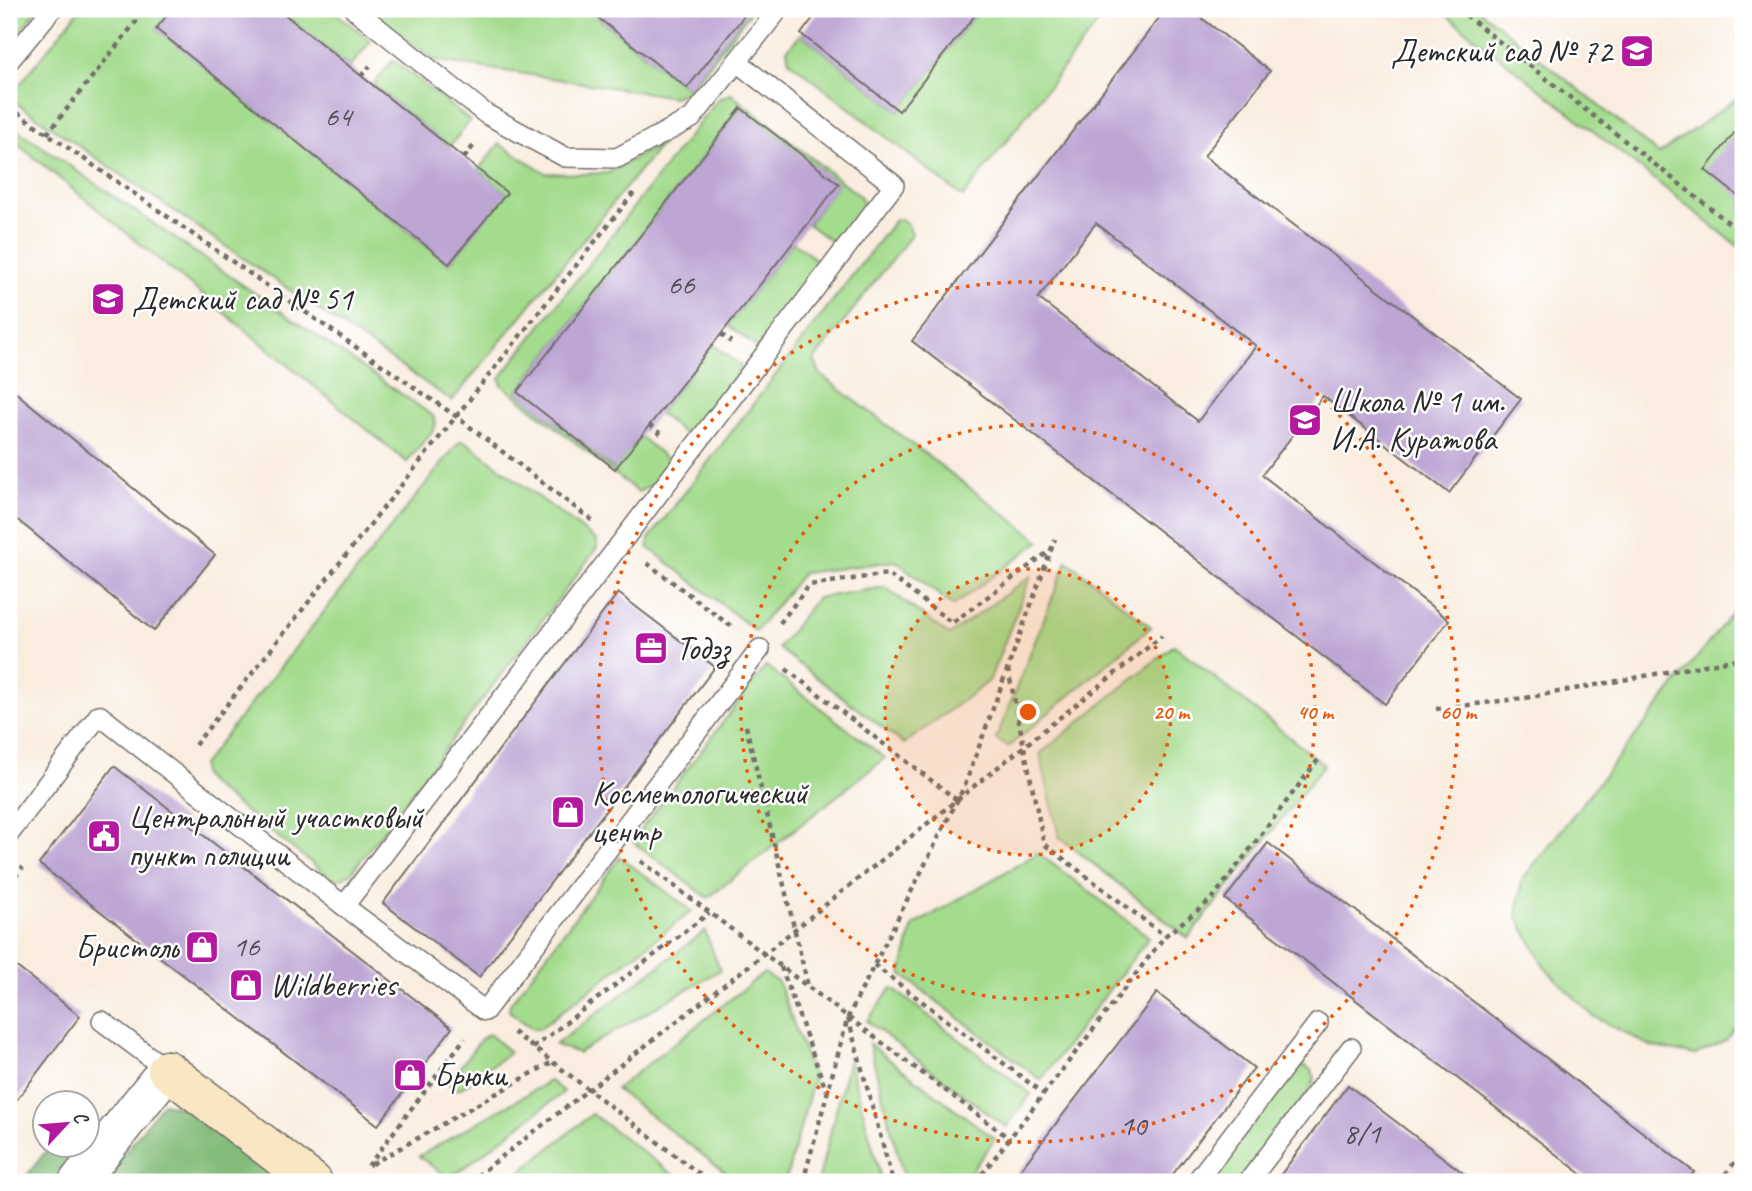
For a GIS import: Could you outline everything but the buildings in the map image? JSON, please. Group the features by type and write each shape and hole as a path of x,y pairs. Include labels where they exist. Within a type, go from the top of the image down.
{"street":[{"path":"78,1182 167,1070 313,1182"}],"lane":[{"path":"9,61 52,9"},
{"path":"354,9 486,114 565,157 617,158 692,118 779,9"},
{"path":"344,906 894,185 737,62"},
{"path":"9,834 99,715 344,906 485,1011 760,649"},
{"path":"102,1021 167,1070"},
{"path":"1196,1182 1318,1023"},
{"path":"1248,1182 1351,1048"}],"path":[{"path":"47,134 146,9"},
{"path":"1458,9 1743,234"},
{"path":"9,107 457,417 957,800"},
{"path":"174,773 642,182"},
{"path":"803,1182 848,1017 965,785 1055,538"},
{"path":"760,649 809,585 888,574 952,623 1051,549"},
{"path":"468,1182 764,954 1162,636"},
{"path":"1436,709 1525,698 1743,658"},
{"path":"1008,668 1044,844 1165,936"},
{"path":"736,681 808,987"},
{"path":"976,1182 1165,936 1212,899 1318,760"},
{"path":"615,841 1010,1139"},
{"path":"9,885 24,865"},
{"path":"533,1048 709,913"},
{"path":"874,965 1044,1094"},
{"path":"781,967 827,1093"},
{"path":"552,1062 369,1166 485,1011 710,1182"},
{"path":"848,1017 893,1182"},
{"path":"1719,1182 1743,1152"}],"green space":[{"path":"9,9 38,9 9,45"},
{"path":"80,9 172,9 157,29 449,264 506,193 478,170 499,144 546,173 580,174 608,173 662,143 452,401 9,98"},
{"path":"278,9 331,9 371,41 350,67"},
{"path":"368,9 587,9 687,88 747,13 742,9 753,9 689,91 674,97 434,60"},
{"path":"980,9 1109,9 963,197 789,61 787,50 801,34 899,111"},
{"path":"1439,9 1478,9 1659,154 1743,94 1743,250"},
{"path":"393,60 470,121 449,147 373,85"},
{"path":"731,94 861,197 864,206 835,244 808,224 838,184 741,108 517,392 614,469 640,437 670,461 652,485 638,492 502,385 500,378 718,99"},
{"path":"9,128 16,129 433,416 436,424 434,429 407,462 9,137"},
{"path":"901,219 912,234 814,360 821,375 1040,541 953,606 896,561 803,573 756,631 648,547 649,539 895,220"},
{"path":"793,242 822,264 758,348 728,325"},
{"path":"713,344 742,367 688,437 659,413"},
{"path":"460,441 466,442 597,541 597,548 351,873 332,879 211,785 202,775 202,765"},
{"path":"1067,561 1151,627 1008,747 996,739"},
{"path":"1031,576 989,681 904,744 778,648 817,598 885,587 949,635"},
{"path":"1743,599 1743,1019 1726,1041 1695,1055 1650,1046 1593,1016 1545,968 1517,916 1522,880"},
{"path":"1174,645 1324,765 1188,938 1059,837 1040,754"},
{"path":"766,666 885,758 708,898 632,841"},
{"path":"1038,853 1149,937 1041,1080 901,974 913,926"},
{"path":"620,857 692,911 539,1029 533,1029 509,1011 510,1004"},
{"path":"705,931 720,970 578,1053 555,1045"},
{"path":"764,973 778,982 814,1078 785,1182 738,1182 616,1089"},
{"path":"892,988 1031,1094 1006,1127 867,1021"},
{"path":"489,1034 510,1052 460,1089 453,1089 448,1083 481,1039"},
{"path":"869,1044 995,1139 963,1182 905,1182"},
{"path":"849,1059 882,1182 818,1182"},
{"path":"1305,1066 1312,1071 1315,1078 1311,1088 1239,1182 1208,1182 1297,1067"},
{"path":"550,1081 564,1092 449,1179 419,1156"},
{"path":"163,1103 194,1110 286,1182 102,1182"},
{"path":"592,1114 683,1182 508,1182"},
{"path":"39,1160 73,1160 55,1182 22,1182"}],"place":[{"name":"Детский сад № 72","path":"1637,51"},
{"name":"Детский сад № 51","path":"108,299"},
{"name":"Школа № 1 им. И.А. Куратова","path":"1305,420"},
{"name":"Тодэз","path":"651,648"},
{"name":"Косметологический центр","path":"568,812"},
{"name":"Центральный участковый пункт полиции","path":"104,836"},
{"name":"Бристоль","path":"202,947"},
{"name":"Wildberries","path":"246,985"},
{"name":"Брюки","path":"410,1075"}]}
